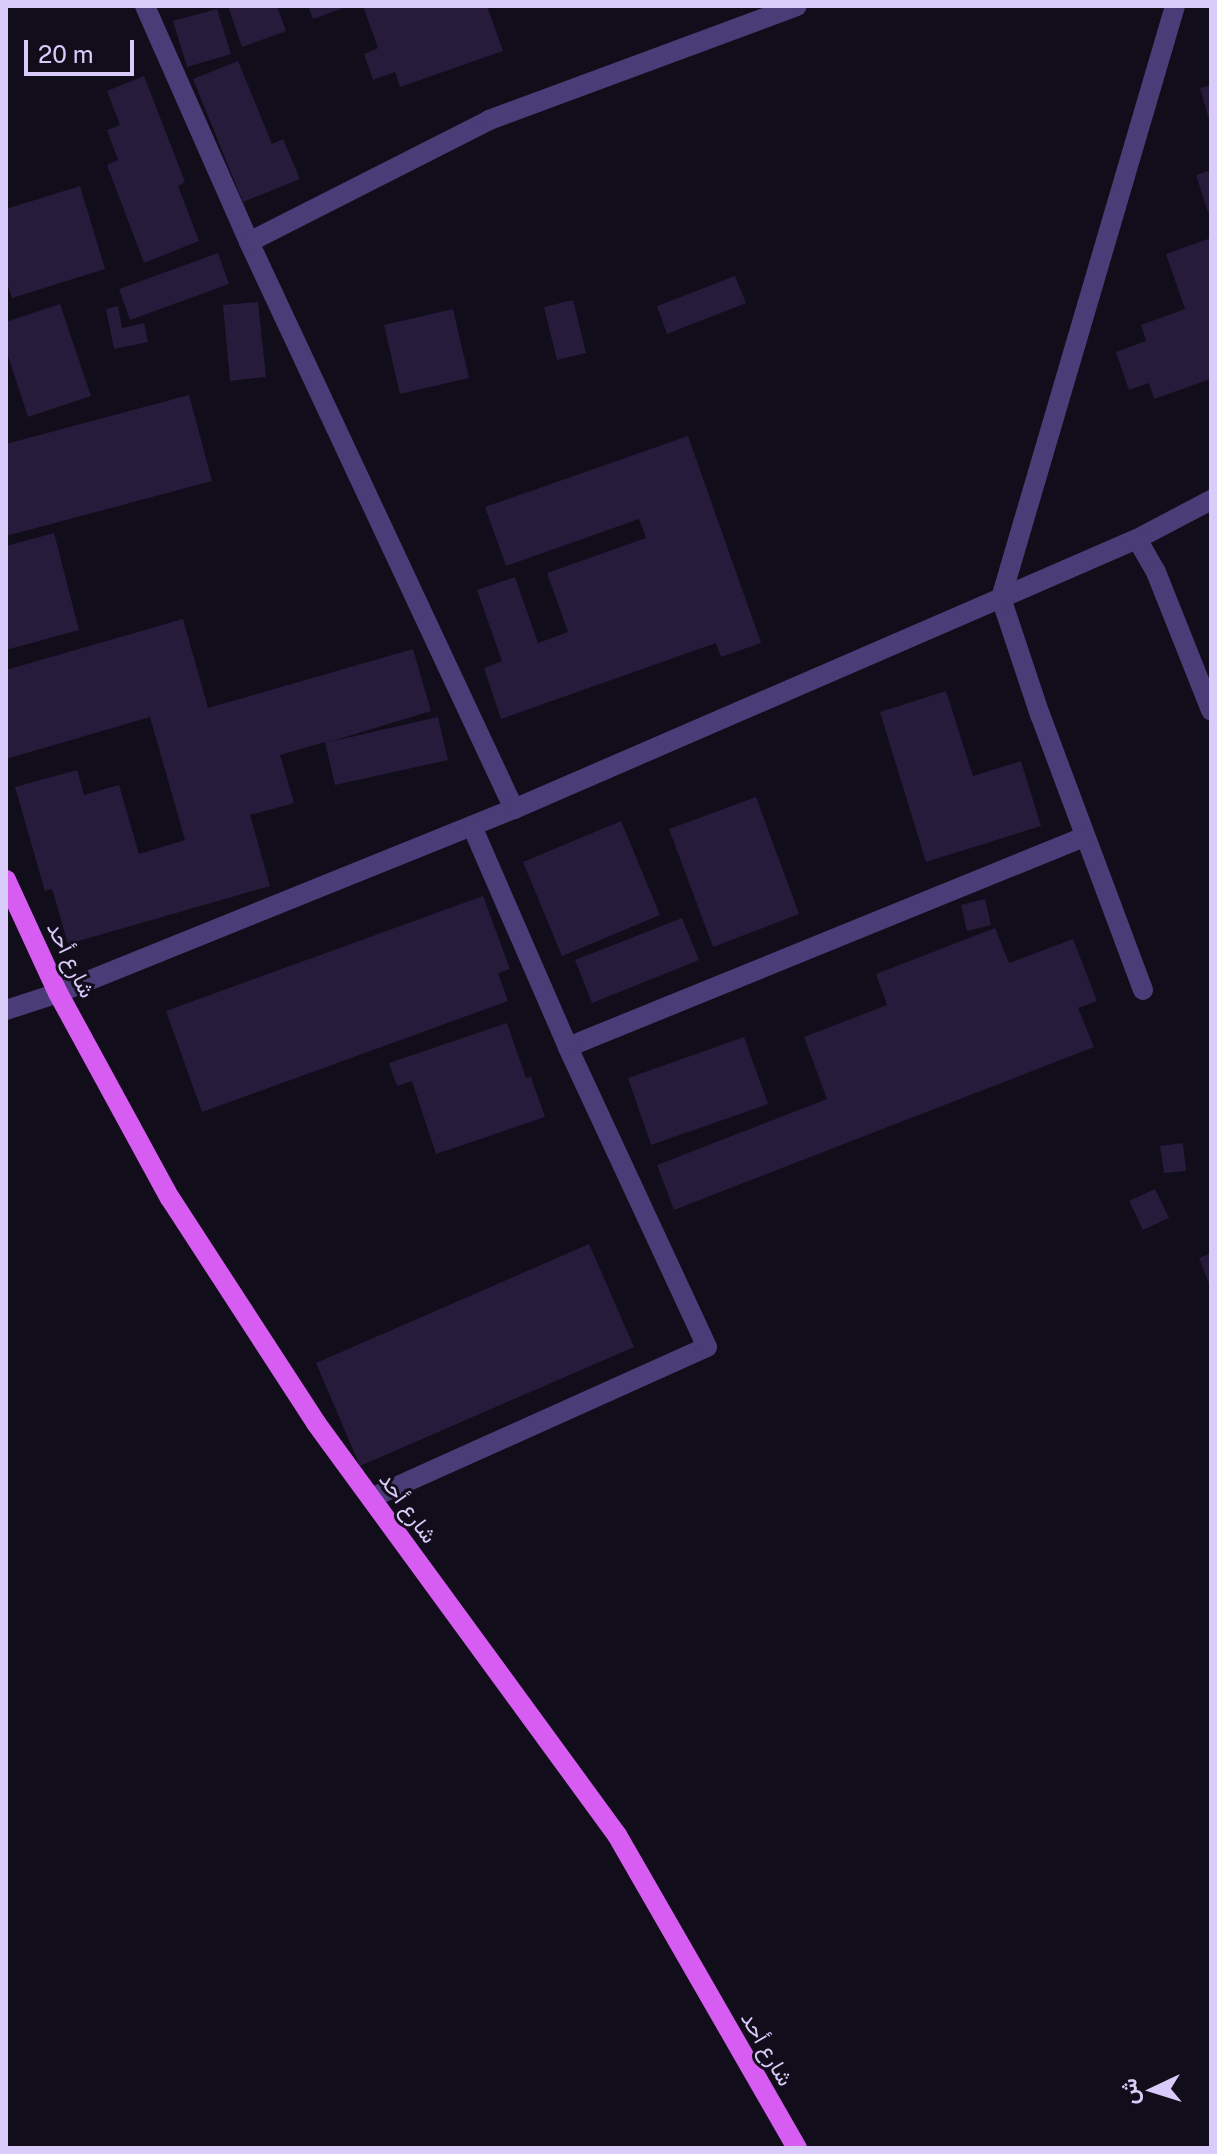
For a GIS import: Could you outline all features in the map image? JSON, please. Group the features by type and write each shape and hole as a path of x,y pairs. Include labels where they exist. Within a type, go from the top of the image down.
{"main road":[{"name":"شارع أحد","path":"6,880 58,993 170,1198 316,1423 617,1835 797,2148"}],"street":[{"path":"145,6 249,242 514,809"},
{"path":"1143,990 1084,837 1001,598 1175,6"},
{"path":"249,242 489,120 791,7"},
{"path":"6,1010 58,993 514,809 1137,539 1211,500"},
{"path":"1137,539 1156,572 1211,710"},
{"path":"371,1498 707,1347 568,1047 472,826"},
{"path":"568,1047 1084,837"}],"building":[{"path":"228,6 277,6 286,31 242,47"},
{"path":"308,6 349,6 313,19"},
{"path":"363,6 487,6 503,51 400,87 395,72 373,80 364,54 378,48"},
{"path":"217,9 231,54 187,67 173,21"},
{"path":"238,61 272,144 283,139 300,179 243,202 193,79"},
{"path":"144,76 185,182 178,186 199,241 144,263 107,165 118,160 107,130 120,125 107,91"},
{"path":"1211,85 1211,123 1210,123 1200,88"},
{"path":"1211,170 1211,211 1208,212 1196,175"},
{"path":"80,186 105,269 12,298 6,280 6,209"},
{"path":"1211,238 1211,379 1154,399 1149,383 1129,390 1116,352 1146,341 1141,325 1185,309 1166,254"},
{"path":"218,253 229,284 130,320 119,289"},
{"path":"735,276 746,303 667,334 657,306"},
{"path":"573,300 586,353 557,360 544,307"},
{"path":"258,302 266,377 230,381 223,305"},
{"path":"60,304 91,396 28,417 6,350 6,322"},
{"path":"118,306 122,328 144,323 148,342 114,349 106,309"},
{"path":"453,309 469,378 400,394 384,325"},
{"path":"189,395 212,481 6,536 6,444"},
{"path":"688,436 761,643 721,657 716,643 501,719 484,668 502,661 477,590 515,577 538,643 568,632 547,573 646,538 639,519 506,566 485,507"},
{"path":"54,533 79,630 6,650 6,546"},
{"path":"183,619 208,708 413,649 431,711 329,742 438,717 448,760 335,785 325,742 280,755 294,803 250,815 270,886 68,944 52,889 45,891 15,787 77,770 84,795 119,785 139,854 185,840 150,717 6,759 6,670"},
{"path":"946,691 973,776 1021,761 1041,826 926,862 880,712"},
{"path":"756,797 799,914 713,947 669,829"},
{"path":"621,821 660,915 562,956 523,862"},
{"path":"483,896 510,969 498,973 508,1001 202,1112 166,1011"},
{"path":"985,899 991,925 967,931 961,905"},
{"path":"682,918 699,960 592,1003 575,960"},
{"path":"995,928 1009,963 1073,939 1097,1001 1078,1008 1094,1047 674,1210 657,1165 827,1099 804,1037 887,1005 876,974"},
{"path":"507,1023 526,1078 531,1077 545,1117 436,1154 412,1081 397,1086 389,1063"},
{"path":"744,1037 768,1104 651,1145 628,1078"},
{"path":"1183,1143 1186,1171 1164,1173 1160,1146"},
{"path":"1155,1189 1169,1218 1143,1230 1129,1201"},
{"path":"589,1244 634,1347 360,1466 316,1363"},
{"path":"1211,1253 1211,1288 1199,1258"}]}
